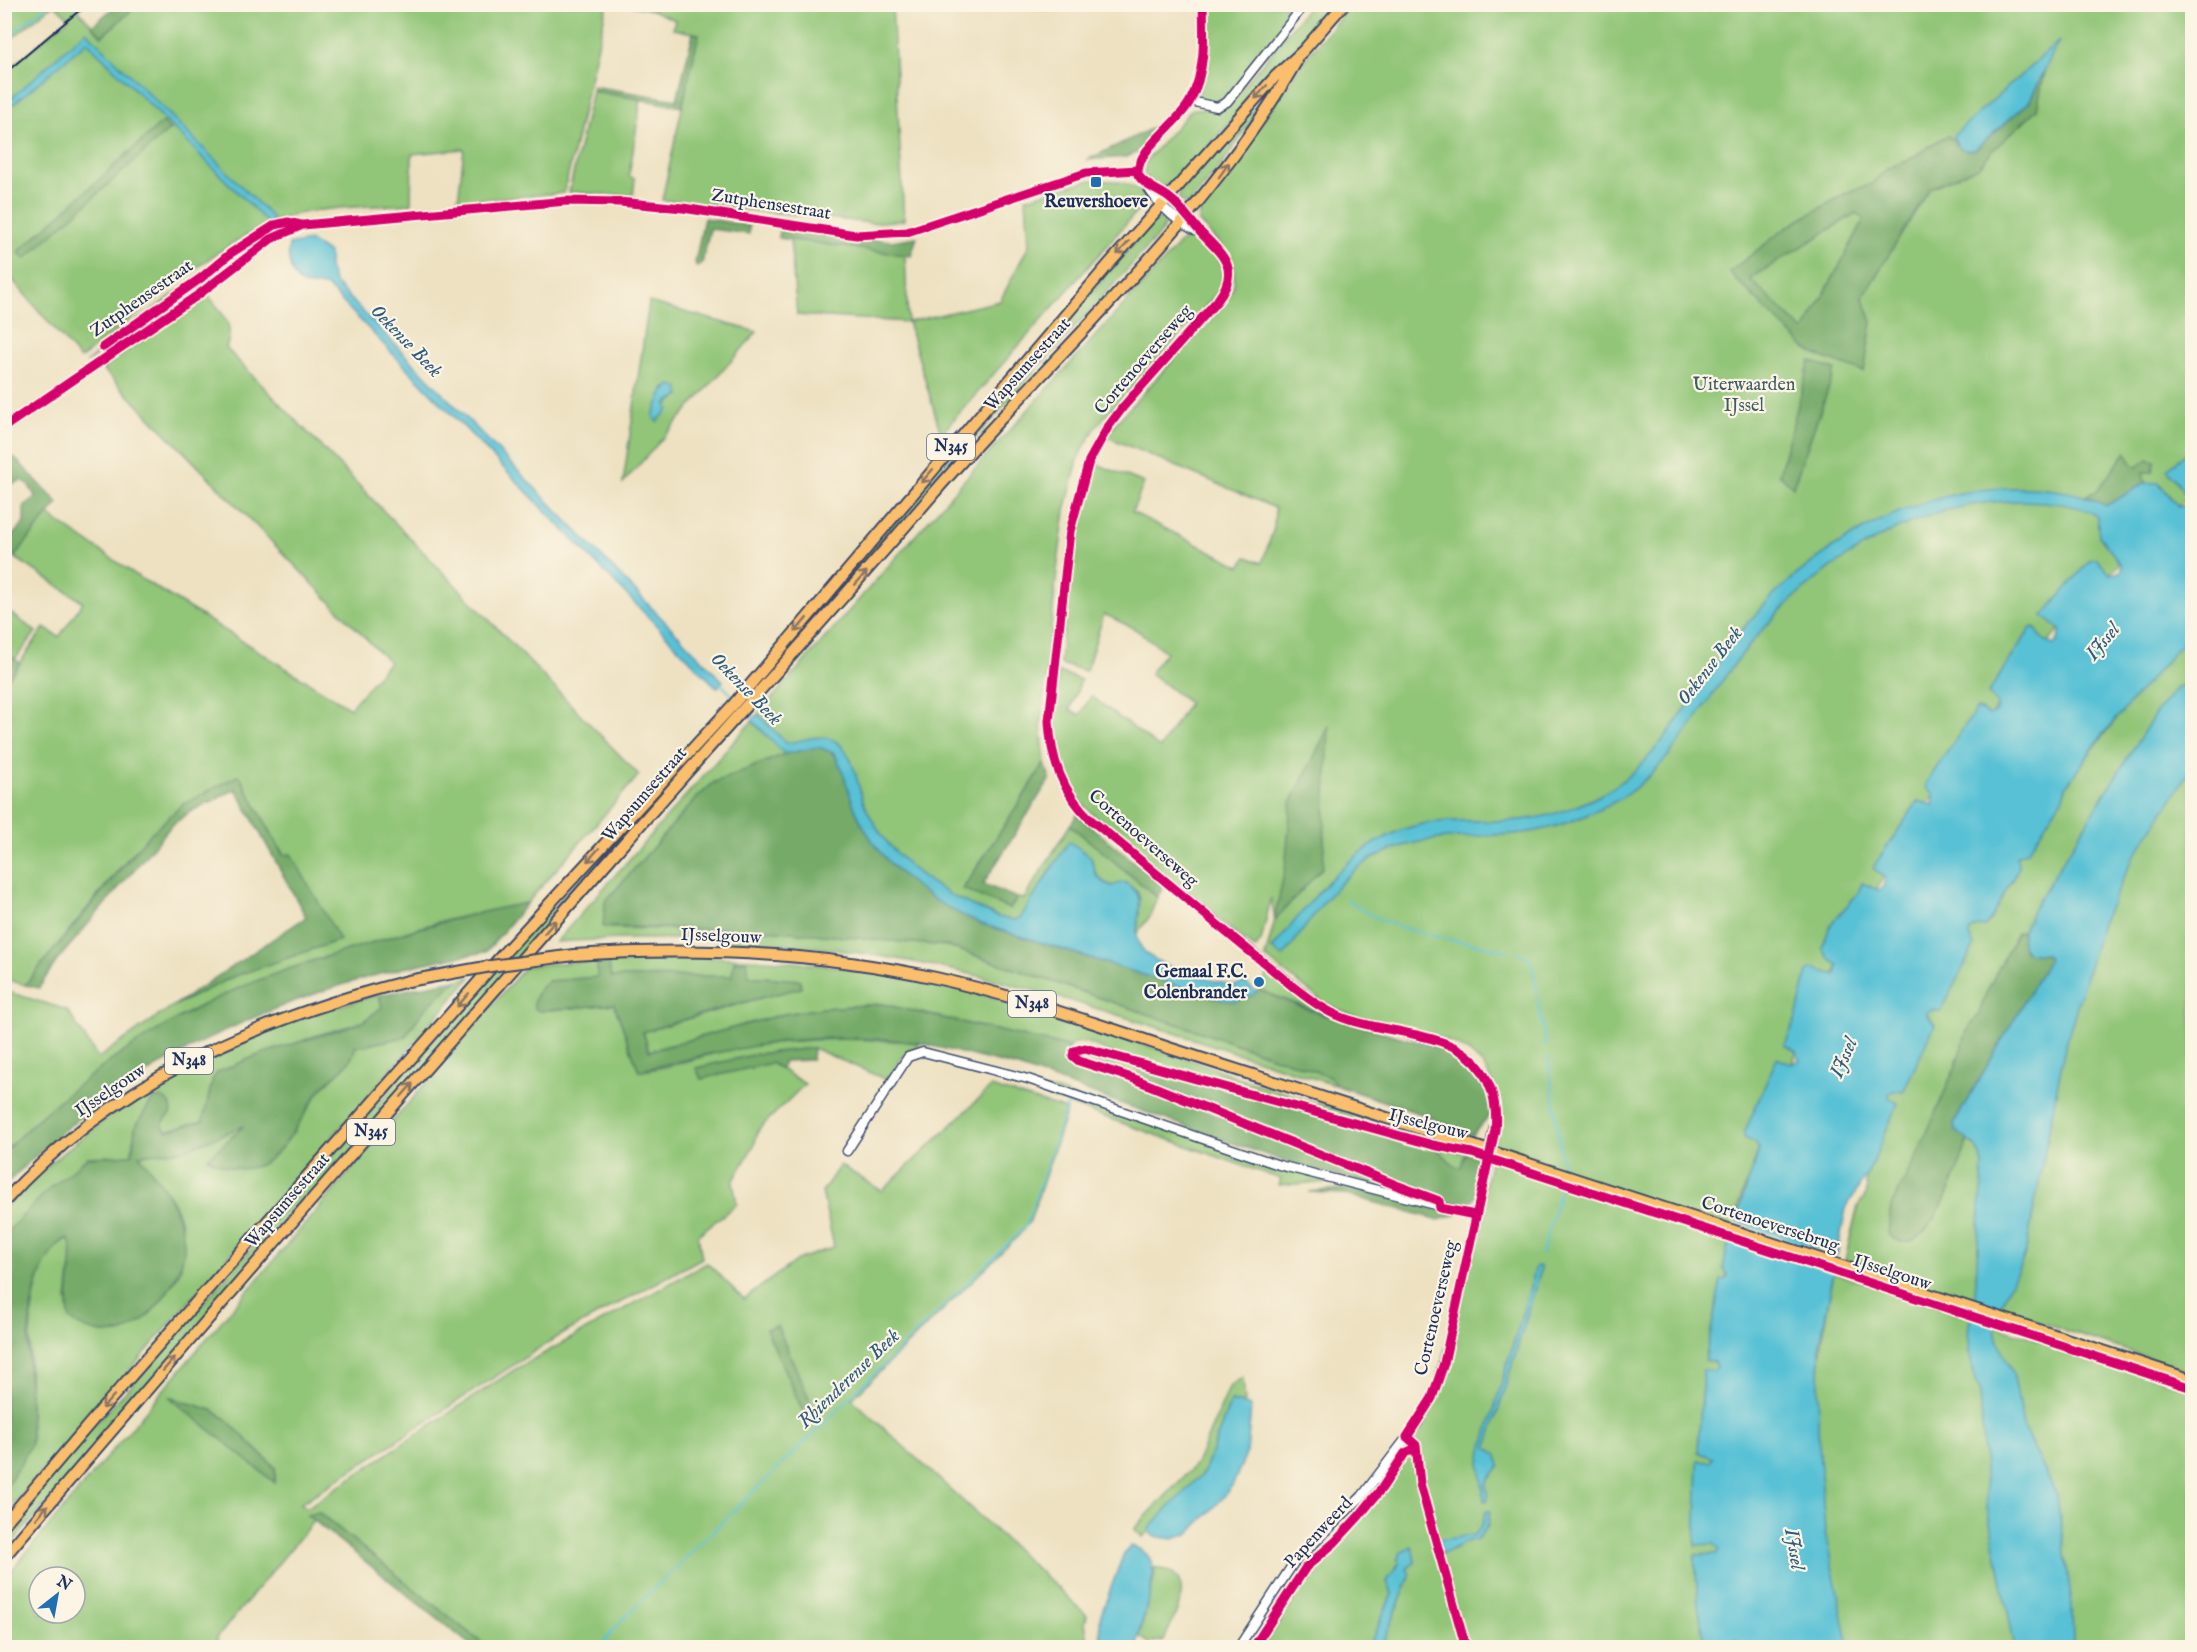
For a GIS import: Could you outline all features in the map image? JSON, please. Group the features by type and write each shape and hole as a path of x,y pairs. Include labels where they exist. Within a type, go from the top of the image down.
{"main road":[{"name":"Wapsumsestraat","path":"4,1557 737,708 923,479 1165,201 1275,77 1303,51 1344,4"},
{"name":"Wapsumsestraat","path":"747,696 846,595 941,484 1184,219 1250,133 1303,51"},
{"name":"Wapsumsestraat","path":"4,1524 102,1409 496,962 737,708"},
{"name":"IJsselgouw","path":"4,1202 80,1132 109,1110 177,1067 225,1042 273,1022 359,993 408,981 491,966 574,955 647,951 764,954 855,964 935,978 1073,1016 1474,1146"},
{"name":"Cortenoeversebrug","path":"1474,1146 2193,1380"}],"street":[{"path":"1138,170 1142,156 1182,114 1191,101 1203,54 1203,4"},
{"path":"1191,101 1216,106 1227,102 1305,4"},
{"name":"Cortenoeverseweg","path":"1138,170 1140,178 1146,184 1219,248 1225,258 1228,274 1226,287 1114,419 1092,454 1078,496 1070,531 1049,722 1051,753 1073,800 1091,820 1307,996 1340,1017 1448,1044 1471,1058 1482,1070 1492,1093 1496,1117 1444,1363 1432,1398 1407,1437 1362,1496 1293,1564 1238,1647"},
{"name":"Zutphensestraat","path":"4,427 198,295 271,239 303,225 567,201 619,202 683,208 856,235 883,235 907,232 1086,173 1138,170"},
{"path":"847,1151 908,1058 923,1052 1028,1079 1279,1165 1475,1215"},
{"path":"1407,1437 1415,1443 1416,1448"}],"green space":[{"path":"5,4 53,4 53,5 5,44"},
{"path":"118,4 138,5 102,36 92,26"},
{"path":"55,5 84,5 78,10 102,36 138,5 607,5 564,193 458,201 464,149 412,154 411,204 311,211 270,223 213,256 80,359 5,271 4,73 69,18","holes":["163,122 170,129 19,252"]},
{"path":"629,5 892,5 904,220 872,223 662,200 698,34 673,29 675,20 652,10"},
{"path":"1205,5 1285,5 1290,15 1229,97 1220,102 1202,101 1198,97"},
{"path":"1310,5 1336,5 1173,186 1163,187 1149,181 1144,173 1147,160 1191,110 1217,110 1227,106"},
{"name":"Uiterwaarden IJssel","path":"1351,5 2192,5 2192,493 2141,541 2063,625 2006,695 1927,804 1881,881 1754,1142 1759,1149 1738,1206 1726,1253 1740,1647 1382,1647 1410,1575 1406,1569 1415,1561 1412,1547 1399,1558 1399,1563 1387,1581 1392,1594 1369,1647 1262,1647 1328,1551 1381,1496 1396,1475 1432,1401 1480,1211 1500,1115 1499,1098 1483,1065 1457,1045 1430,1034 1359,1018 1326,1004 1265,957 1275,920 1271,898 1261,941 1255,949 1097,818 1070,786 1063,769 1058,751 1056,714 1059,672 1081,680 1070,710 1080,715 1091,696 1160,748 1189,703 1150,673 1166,652 1135,629 1104,614 1086,671 1060,664 1074,536 1084,486 1092,462 1144,483 1132,512 1240,566 1247,557 1262,563 1274,528 1275,508 1107,437 1116,423 1222,306 1231,292 1234,284 1232,266 1224,250 1199,222 1200,211 1309,54"},
{"path":"693,33 699,34 682,107 592,91 593,86 677,100"},
{"path":"2045,71 2037,109 1991,152 1979,167 1930,188 1863,297 1872,322 1864,372 1816,355 1805,348 1729,272 1787,227 1848,192 1871,184 1888,168 1907,161 1942,138 1948,136 1954,139 1956,145 1975,150 2029,102","holes":["1856,213 1864,220 1804,331 1750,279"]},
{"path":"1279,80 1224,161 1188,206 1179,199 1180,190"},
{"path":"592,91 641,99 629,176 635,179 633,196 569,192"},
{"path":"1168,117 1136,153 1126,157 1087,160 1161,124"},
{"path":"163,122 170,129 25,259 18,252"},
{"path":"1090,180 1098,180 1130,185 1142,194 1146,201 941,434 908,322 1000,301 1029,245 1026,198"},
{"path":"704,218 749,226 749,234 710,229 702,263 697,267 695,263"},
{"path":"1160,218 1165,222 1162,231 1027,380 748,698 745,695 1151,223"},
{"path":"277,227 86,363 131,325 238,248"},
{"path":"779,231 891,241 917,237 911,256 779,238"},
{"path":"1190,232 1213,249 1218,256 1222,273 1219,292 1097,425 1079,456 1065,511 1057,570 1041,726 1045,763 963,889 1010,909 1017,898 1024,899 1070,825 1157,897 1150,916 1137,934 1140,898 1137,891 1112,886 1101,880 1091,857 1021,918 1010,920 999,918 943,891 898,855 874,824 865,806 845,750 838,744 824,739 786,743 758,714 967,477"},
{"path":"790,239 905,255 908,322 797,315"},
{"path":"208,295 226,320 229,340 226,348 639,775 527,903 438,922 313,961 239,988 180,1017 105,1067 5,1151 5,991 67,1010 98,1058 173,1006 234,976 339,940 284,855 239,776 183,804 128,858 25,985 5,979 5,684 44,628 59,637 83,602 14,557 48,515 142,579 350,708 389,662 102,368"},
{"path":"649,302 757,332 623,483","holes":["679,387 680,395 653,416 665,388"]},
{"path":"1810,361 1835,370 1793,487 1779,474"},
{"path":"2126,452 2133,465 2137,467 2148,459 2155,461 2153,472 2143,472 2145,483 2106,506 2086,496 2098,490"},
{"path":"14,457 58,503 14,557 5,550 5,537 9,539 24,523 24,506 36,498 28,484 22,480 5,487 5,463"},
{"path":"4,608 36,632 14,661 5,654"},
{"path":"2192,632 2192,1372 1999,1309 2000,1305 1974,1297 1974,1301 1845,1260 1858,1206 1867,1193 1866,1179 1888,1091 1944,973 2013,861 2063,790 2141,688"},
{"path":"4,651 20,663 7,680 5,677"},
{"path":"737,706 739,708 5,1551 5,1535 82,1437 132,1385 476,990"},
{"path":"752,721 785,754 713,783 692,803 605,902 609,928 768,930 947,946 1307,1068 1329,1077 1338,1086 1069,1000 927,964 875,955 769,943 662,939 556,942"},
{"path":"1329,726 1323,867 1274,921 1285,869 1291,803"},
{"path":"818,747 827,749 840,763 857,814 867,833 880,850 909,881 944,905 982,924 1223,1000 1238,1001 1259,990 1320,1014 1453,1052 1469,1064 1480,1079 1487,1095 1491,1114 1472,1135 1427,1116 1338,1086 1329,1077 1307,1068 947,946 768,930 603,927 605,902 692,803 713,783 785,754"},
{"path":"1045,763 1050,779 983,884 1017,898 1010,909 963,889"},
{"path":"239,775 283,855 291,854 340,940 235,976 173,1006 306,917 236,789 190,812 171,826 56,962 39,988 25,985 147,837 183,804"},
{"path":"1077,815 1164,887 1157,897 1070,825"},
{"path":"527,903 486,952 429,962 319,992 266,1012 163,1063 115,1093 68,1127 5,1185 5,1151 29,1127 84,1081 176,1019 239,988 307,963 395,935"},
{"path":"2017,932 2023,932 2023,949 2027,953 2047,955 2050,958 1954,1123 1955,1130 1968,1139 1950,1189 1928,1228 1915,1239 1902,1242 1888,1233 1891,1206 1917,1155 1955,1068 1967,1031 1979,1014 1986,993"},
{"path":"637,957 722,958 850,968 934,983 1026,1008 1454,1146 1114,1055 1085,1043 1079,1042 1069,1047 883,1004 823,1008 784,1014 649,1051 643,1032 760,998 775,978 748,976 747,961 734,961 733,976 610,977 548,981 539,1011 614,1004 639,1071 660,1068 729,1050 801,1040 849,1039 921,1043 906,1052 887,1080 813,1048 757,1054 697,1068 701,1079 771,1063 805,1084 759,1129 754,1145 733,1182 737,1204 698,1235 702,1258 555,1338 301,1503 306,1508 514,1370 707,1263 744,1299 797,1260 834,1247 822,1192 840,1165 882,1191 991,1087 1067,1110 1030,1221 1019,1235 852,1399 1087,1615 1085,1623 1089,1647 485,1647 320,1513 216,1639 226,1647 5,1648 5,1578 526,966","holes":["171,1398 252,1445 275,1467 275,1482"]},
{"path":"734,961 747,961 749,976 800,980 801,988 729,1006 643,1032 649,1051 784,1014 823,1008 882,1004 1069,1047 1067,1058 1071,1062 1143,1086 1434,1202 1284,1161 1018,1067 921,1043 884,1039 826,1038 777,1042 709,1054 639,1071 614,1004 539,1011 534,1008 537,993 548,981 597,977 597,964 609,963 611,977 732,976"},
{"path":"1268,974 1330,1016 1259,990"},
{"path":"471,977 5,1514 5,1488 31,1443 30,1332 34,1300 41,1272 52,1251 68,1239 73,1247 67,1300 75,1323 85,1328 108,1333 127,1330 156,1306 172,1285 181,1267 183,1249 182,1230 176,1209 165,1190 138,1155 183,1150 247,1125 208,1158 229,1167 247,1168 263,1163 287,1140 323,1087 346,1066 354,1054 355,1047 405,1037 432,1000 450,985"},
{"path":"456,980 423,1011 405,1037 355,1047 350,1060 318,1093 276,1154 262,1164 247,1169 229,1167 208,1158 244,1126 183,1150 139,1155 162,1185 179,1218 184,1243 180,1268 165,1296 144,1319 122,1332 102,1333 81,1327 70,1319 68,1299 72,1253 68,1239 65,1239 49,1257 38,1280 29,1334 31,1443 5,1488 5,1234 47,1191 88,1157 132,1155 135,1127 153,1099 162,1097 170,1103 172,1111 162,1124 166,1131 203,1121 213,1078 218,1072 258,1055 363,1022 382,1007 379,995"},
{"path":"379,995 382,1007 363,1022 314,1036 213,1078 203,1121 166,1131 162,1128 162,1123 172,1111 133,1140 132,1155 88,1158 5,1234 5,1207 44,1169 86,1134 130,1103 177,1074 275,1028"},
{"path":"813,1048 812,1060 784,1061 781,1069 771,1063 701,1079 696,1068 757,1054"},
{"path":"1089,1051 1140,1067 1138,1077 1140,1079 1088,1061 1084,1056"},
{"path":"1140,1067 1436,1148 1455,1166 1461,1167 1465,1153 1485,1160 1479,1187 1470,1203 1464,1208 1455,1208 1444,1204 1435,1195 1395,1182 1140,1079 1137,1073"},
{"path":"1037,1089 1057,1091 1330,1182 1279,1185 1281,1179 1048,1097"},
{"path":"1436,1148 1465,1153 1461,1167 1454,1166"},
{"path":"1350,1188 1456,1214 1439,1220 1344,1194 1308,1192"},
{"path":"1834,1273 2192,1390 2192,1647 1847,1647 1824,1527 1815,1431 1819,1363"},
{"path":"777,1326 816,1414 808,1423 766,1329"},
{"path":"1243,1377 1245,1403 1231,1401 1204,1472 1143,1537 1134,1529 1196,1464 1230,1386"},
{"path":"169,1397 212,1410 226,1419 275,1468 275,1483"},
{"path":"319,1512 487,1647 473,1647 307,1515"},
{"path":"1153,1567 1168,1571 1177,1577 1181,1586 1181,1596 1164,1640 1149,1643 1139,1636 1155,1574"}],"water":[{"path":"86,31 273,218 269,224 87,42 5,111 5,104"},
{"path":"2059,41 2029,102 1974,150 1966,150 1958,146 1954,135"},
{"path":"310,241 329,253 329,268 335,283 723,681 717,688 329,288 322,285 310,286 298,281 290,264 289,245"},
{"path":"670,385 679,387 680,395 667,403 668,410 657,422 653,416 662,394"},
{"name":"IJssel","path":"2192,448 2192,632 2103,734 2067,785 2062,799 2028,851 2016,856 2019,867 1989,922 1985,927 1977,926 1970,931 1969,936 1974,946 1941,1011 1931,1010 1926,1013 1935,1025 1903,1092 1893,1091 1889,1094 1889,1098 1898,1103 1870,1169 1846,1208 1820,1344 1818,1427 1825,1532 1849,1647 1734,1647 1737,1644 1736,1640 1705,1643 1698,1605 1695,1555 1716,1554 1719,1550 1714,1544 1695,1545 1698,1461 1710,1462 1713,1458 1698,1452 1703,1370 1713,1371 1716,1367 1714,1362 1705,1360 1721,1280 1725,1280 1728,1275 1723,1269 1730,1239 1759,1149 1753,1142 1744,1138 1744,1133 1777,1058 1790,1064 1799,1061 1797,1052 1785,1045 1796,1018 1807,972 1812,968 1836,975 1838,965 1829,959 1822,948 1831,924 1858,893 1862,883 1878,890 1883,888 1885,878 1874,869 1875,864 1918,801 1933,805 1934,794 1926,788 1926,783 1977,708 1989,715 1997,711 1997,704 1988,693 2031,628 2034,627 2043,639 2053,645 2057,642 2061,631 2043,616 2090,560 2096,558 2110,574 2120,572 2122,566 2099,536 2097,517 2072,506 2021,501 1979,504 1937,513 1897,529 1859,549 1789,602 1759,633 1733,666 1669,755 1639,786 1583,817 1541,830 1439,839 1385,852 1368,861 1343,881 1321,905 1283,957 1272,949 1340,870 1373,844 1392,834 1426,823 1511,821 1548,815 1590,800 1628,777 1661,742 1732,642 1760,610 1791,580 1825,553 1863,530 1902,511 1943,497 1985,489 2058,490 2087,497 2106,506 2145,483 2159,483 2178,506 2183,506 2187,501 2186,494 2167,469"},
{"path":"2192,680 2192,768 2132,860 2101,926 2065,1047 2025,1255 1999,1309 1995,1326 1997,1339 2014,1377 2023,1426 2057,1496 2072,1604 2073,1647 2015,1648 1987,1507 1980,1390 1972,1371 1968,1331 1975,1295 1983,1164 1976,1147 1955,1130 1954,1123 2049,959 2046,954 2029,954 2022,944 2023,932 2033,909 2156,712 2176,689"},
{"path":"758,714 786,743 823,737 842,746 851,761 864,803 884,838 912,867 944,891 993,915 1015,920 1021,917 1069,841 1091,857 1095,872 1102,881 1112,886 1124,882 1134,889 1140,906 1137,933 1139,942 1151,957 1186,973 1234,986 1245,983 1256,991 1255,994 1238,1001 1223,1000 982,924 943,905 909,880 879,850 857,813 834,753 818,747 785,754 752,721"},
{"path":"1539,1266 1541,1269 1487,1447 1496,1454 1500,1465 1486,1484 1488,1500 1484,1501 1480,1464 1482,1450 1536,1267"},
{"path":"1231,1401 1251,1407 1247,1452 1233,1484 1188,1534 1173,1539 1153,1536 1148,1530 1204,1472"},
{"path":"1486,1511 1490,1511 1488,1526 1477,1539 1442,1554 1438,1540 1474,1535 1482,1526"},
{"path":"1131,1546 1144,1552 1151,1562 1153,1575 1138,1647 1101,1647 1100,1617 1124,1553"},
{"path":"1412,1547 1415,1561 1407,1569 1410,1575 1382,1647 1369,1647 1392,1594 1387,1581 1399,1564 1400,1553"}],"pier":[{"path":"1731,1221 1840,1257 1837,1274 1727,1238"},
{"path":"1971,1299 2002,1309 1998,1327 1967,1317"}],"waterway":[{"path":"4,41 46,6"},
{"name":"Oekense Beek","path":"719,682 734,697"},
{"name":"Oekense Beek","path":"746,709 755,718"},
{"path":"1348,899 1363,911 1402,927 1446,939 1509,951"},
{"path":"1518,953 1528,957 1532,963 1546,1047"},
{"path":"1548,1057 1563,1170"},
{"name":"Rhienderense Beek","path":"599,1648 621,1621 1026,1226 1069,1100"},
{"path":"1542,1254 1563,1179"}],"railway":[{"path":"4,74 87,4"}],"cycle path":[{"path":"1203,4 1203,54 1195,90 1177,119 1150,146 1139,165 1138,175 1148,185 1178,205 1217,249 1227,264 1228,281 1217,301 1123,407 1108,427 1089,461 1070,531 1049,721 1052,749 1065,787 1091,820 1300,992 1330,1012 1346,1019 1420,1036 1454,1047 1476,1063 1487,1080 1494,1099 1495,1130 1444,1363 1432,1398 1407,1437 1416,1445 1420,1484 1466,1648"},
{"path":"4,427 198,295 271,239 303,225 567,201 619,202 683,208 856,235 907,232 1086,173 1138,170"},
{"path":"103,347 201,278 231,253 275,225 288,222 301,225"},
{"path":"1475,1215 1440,1208 1439,1201 1132,1078 1079,1061 1073,1056 1074,1051 1085,1048 1433,1145 1472,1153 2192,1388"},
{"name":"Papenweerd","path":"1253,1648 1306,1567 1335,1542 1359,1516 1382,1488 1405,1453 1416,1448"}],"place":[{"name":"Reuvershoeve","path":"1096,182"},
{"name":"Gemaal F.C. Colenbrander","path":"1259,982"}]}
